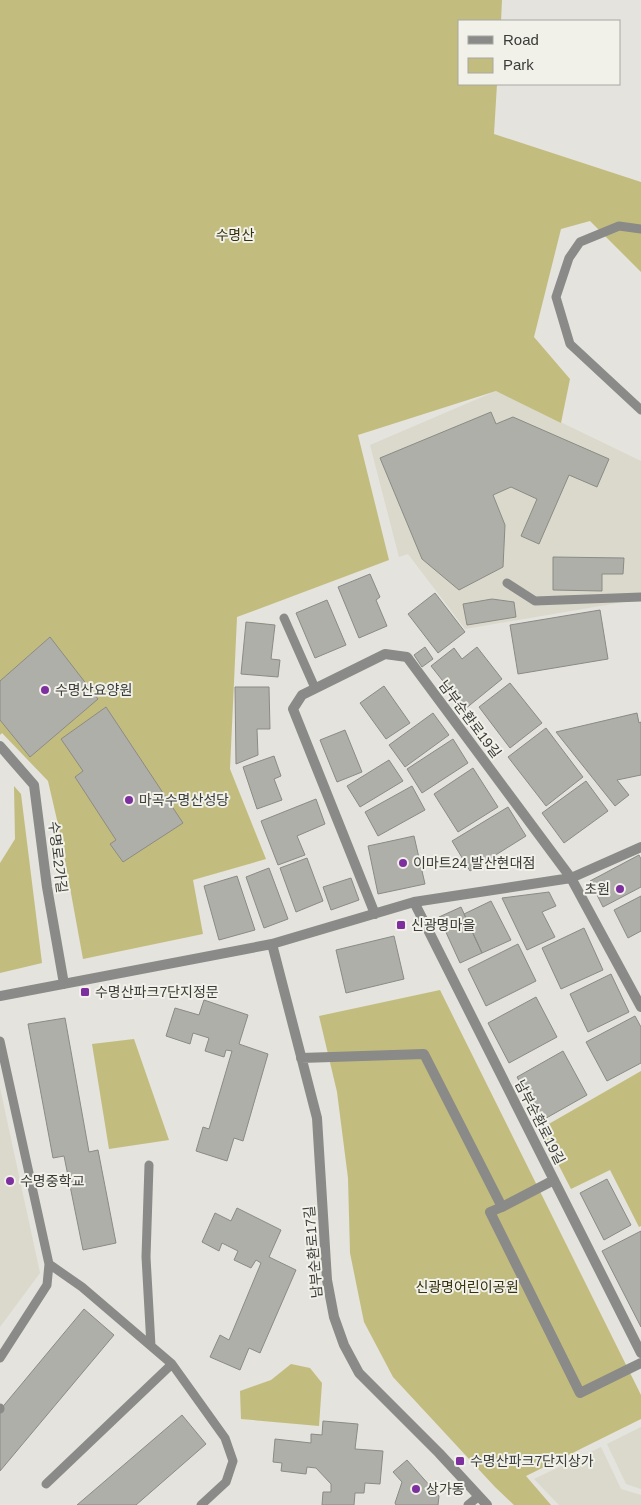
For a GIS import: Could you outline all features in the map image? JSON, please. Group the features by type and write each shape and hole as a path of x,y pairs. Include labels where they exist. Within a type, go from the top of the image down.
{"street":[{"name":"남부순환로19길","path":"375,914 293,709 302,695 385,654 407,657 571,878 641,1007"},
{"name":"수명로2가길","path":"0,746 34,785 47,887 64,984"},
{"path":"0,996 272,944 414,902 571,878 641,846"},
{"name":"남부순환로19길","path":"414,902 641,1354"},
{"name":"남부순환로17길","path":"272,944 317,1118 327,1280 334,1317 344,1345 359,1374 439,1452 487,1505"},
{"path":"302,1058 424,1054 502,1207"},
{"path":"554,1180 490,1212 580,1394 641,1363"}],"lane":[{"path":"641,230 619,226 580,242 569,258 556,297 570,344 641,410"},
{"path":"507,583 535,601 641,597"},
{"path":"284,618 315,688"},
{"path":"0,1041 49,1264 47,1285 0,1358"},
{"path":"149,1165 146,1257 151,1346"},
{"path":"49,1264 82,1287 172,1364 225,1438 233,1461 226,1482 201,1505"},
{"path":"46,1484 172,1364"},
{"path":"468,1505 479,1496"}],"shaded area":[{"path":"496,391 641,461 641,599 465,629 408,554 399,557 370,445"},
{"name":"수명중학교","path":"0,1088 40,1273 0,1327"},
{"path":"641,1427 641,1489 626,1484 607,1444"},
{"path":"601,1447 621,1489 641,1495 641,1505 559,1505 534,1479"}],"green space":[{"name":"수명산","path":"0,0 502,0 501,20 458,20 458,85 497,85 494,134 641,182 641,272 590,221 561,229 534,337 570,379 561,423 496,391 358,435 389,560 237,617 230,769 266,859 193,880 203,934 83,959 60,833 48,781 2,733 0,735"},
{"path":"14,786 21,794 42,963 0,973 0,863 15,839"},
{"name":"신광명어린이공원","path":"440,990 641,1395 641,1419 526,1476 551,1505 514,1505 495,1487 393,1377 364,1322 350,1253 348,1178 337,1092 319,1016"},
{"path":"134,1039 169,1140 109,1149 92,1044"},
{"path":"641,1071 641,1226 639,1227 610,1170 571,1189 540,1129"},
{"path":"291,1364 310,1368 322,1383 319,1426 241,1419 240,1391 271,1380"}],"building":[{"path":"491,412 496,424 513,417 609,459 597,487 569,475 539,544 521,536 537,499 511,487 493,495 505,525 503,567 459,590 422,559 380,458"},
{"path":"553,557 624,558 623,574 602,574 602,591 553,590"},
{"path":"370,574 380,597 376,600 387,626 359,638 338,587"},
{"path":"435,593 465,632 438,653 408,614"},
{"path":"492,599 514,602 516,617 467,625 463,604"},
{"path":"327,600 346,645 315,658 296,613"},
{"path":"600,610 608,659 518,674 510,625"},
{"path":"246,622 275,625 271,659 280,660 278,677 241,674"},
{"name":"수명산요양원","path":"50,637 98,699 30,757 0,720 0,681"},
{"path":"425,647 433,659 422,667 414,655"},
{"path":"477,647 502,679 465,709 431,666 454,648 462,659"},
{"path":"510,683 542,723 510,748 479,707"},
{"path":"384,686 410,723 386,739 360,703"},
{"path":"235,687 269,687 270,729 257,729 258,755 236,764"},
{"name":"마곡수명산성당","path":"106,707 183,823 123,862 110,844 116,840 75,777 83,771 61,739"},
{"path":"433,713 449,735 405,767 389,745"},
{"path":"637,713 639,723 641,722 641,775 617,780 629,795 615,806 556,732"},
{"path":"546,728 583,777 546,806 508,757"},
{"path":"345,730 362,772 337,782 320,740"},
{"path":"453,739 468,763 422,793 407,769"},
{"path":"274,756 281,776 274,779 282,800 257,809 243,767"},
{"path":"389,760 403,781 360,807 347,786"},
{"path":"473,768 498,807 458,832 434,794"},
{"path":"586,781 608,811 564,843 542,813"},
{"path":"412,786 425,810 378,836 365,812"},
{"path":"316,799 325,824 297,836 305,855 278,865 261,821"},
{"path":"508,807 526,836 470,871 452,841"},
{"path":"414,836 425,884 378,894 368,846"},
{"path":"639,855 641,859 641,887 603,907 590,881"},
{"path":"307,858 323,901 296,912 280,868"},
{"path":"269,868 288,919 264,928 246,877"},
{"path":"237,876 255,930 219,940 204,886"},
{"path":"351,878 359,900 331,910 323,887"},
{"path":"549,892 556,906 542,912 555,937 527,950 502,898"},
{"path":"641,896 641,931 628,938 614,910"},
{"path":"491,901 511,940 482,953 464,914"},
{"path":"461,907 482,953 460,963 439,917"},
{"path":"584,928 603,970 561,989 542,948"},
{"path":"394,936 404,979 346,993 336,950"},
{"path":"518,944 536,981 486,1006 468,969"},
{"path":"611,974 629,1012 588,1032 570,994"},
{"path":"536,997 557,1037 509,1063 488,1023"},
{"path":"204,1000 248,1015 239,1044 268,1054 243,1141 234,1138 227,1161 196,1151 203,1127 209,1129 232,1051 226,1050 224,1057 205,1051 209,1038 193,1033 190,1044 166,1036 175,1008 199,1015"},
{"path":"635,1016 641,1027 641,1063 607,1081 586,1042"},
{"path":"65,1018 89,1152 98,1150 116,1243 83,1250 64,1156 53,1158 28,1024"},
{"path":"563,1051 587,1095 541,1121 517,1077"},
{"path":"607,1179 631,1225 604,1240 580,1193"},
{"path":"237,1208 281,1230 269,1257 296,1270 260,1353 249,1348 240,1370 210,1357 220,1335 229,1340 261,1263 256,1260 251,1268 234,1260 238,1251 222,1243 219,1251 202,1242 215,1213 231,1221"},
{"path":"641,1231 641,1327 602,1251"},
{"path":"84,1309 114,1335 0,1471 0,1410"},
{"path":"182,1415 206,1444 136,1505 77,1505"},
{"path":"323,1421 358,1424 355,1449 383,1451 380,1484 365,1483 364,1493 355,1493 354,1505 322,1505 323,1492 331,1492 331,1484 316,1468 307,1467 306,1474 281,1471 282,1463 273,1462 275,1439 311,1443 311,1434 322,1435"},
{"name":"상가동","path":"407,1460 439,1496 438,1505 396,1505 402,1482 393,1472"}],"place":[{"name":"수명산요양원","path":"45,690"},
{"name":"마곡수명산성당","path":"129,800"},
{"name":"이마트24 발산현대점","path":"403,863"},
{"name":"초원","path":"620,889"},
{"name":"신광명마을","path":"401,925"},
{"name":"수명산파크7단지정문","path":"85,992"},
{"name":"수명중학교","path":"10,1181"},
{"name":"수명산파크7단지상가","path":"460,1461"},
{"name":"상가동","path":"416,1489"}]}
